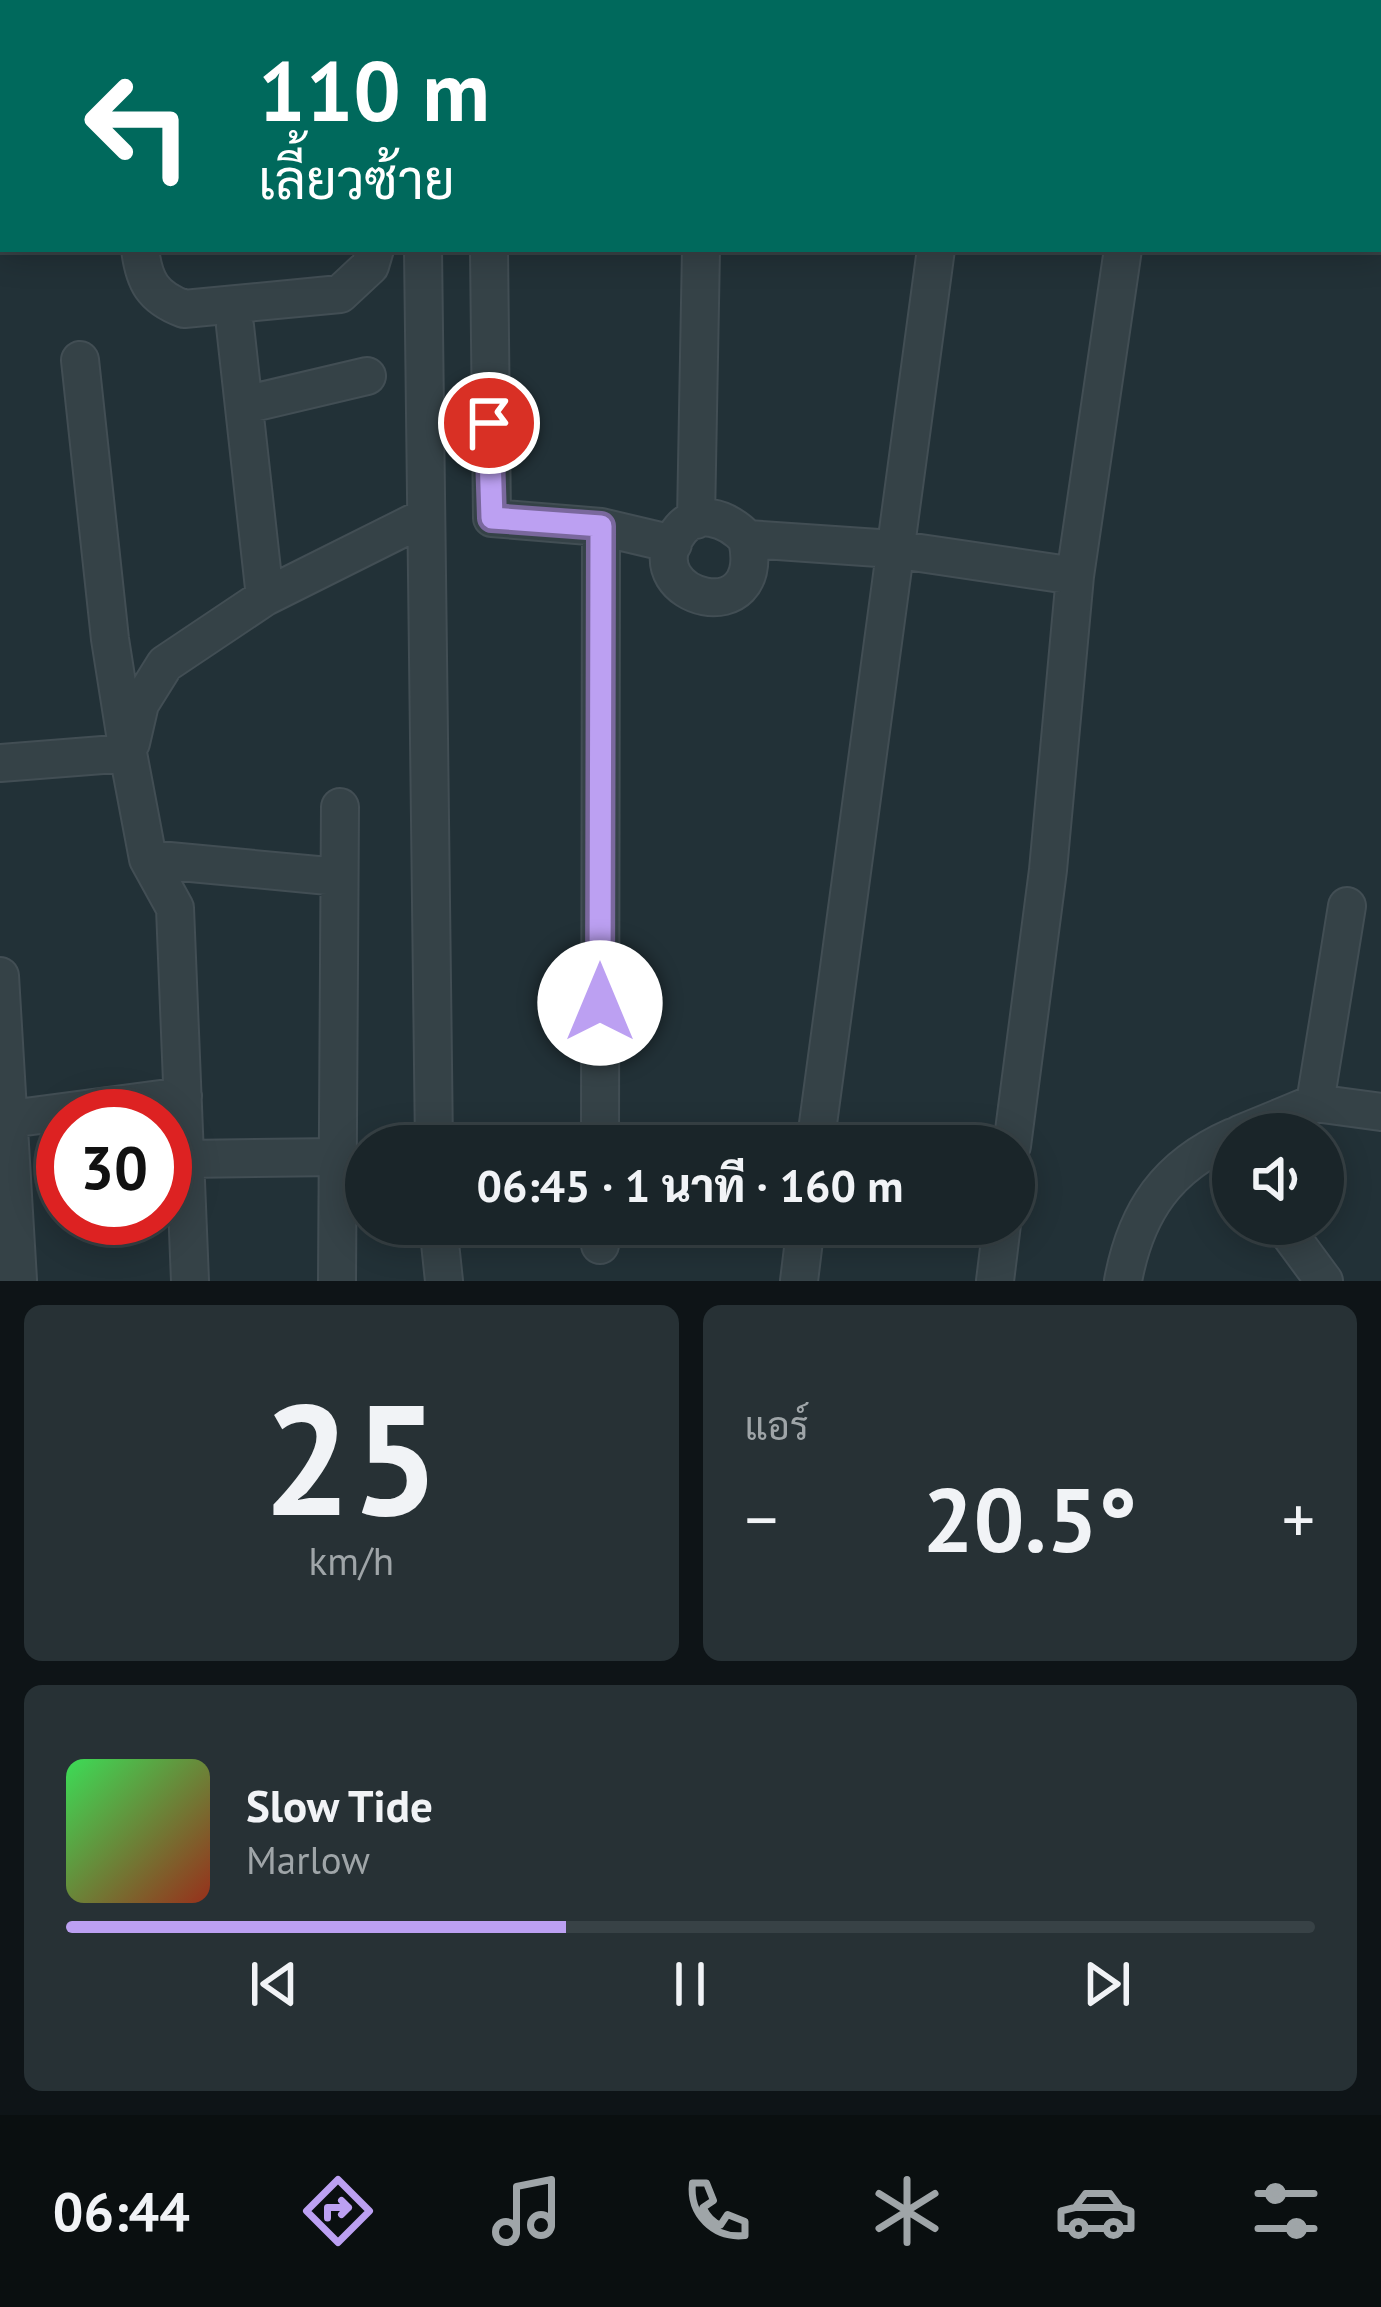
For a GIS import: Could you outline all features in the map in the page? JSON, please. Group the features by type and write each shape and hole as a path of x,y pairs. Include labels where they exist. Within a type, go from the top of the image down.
{"street":[{"path":"140,252 144,280 164,302 184,309 340,294 370,266 374,252"},
{"path":"423,252 434,1125"},
{"path":"489,252 492,518 684,532 712,516 732,523 747,538 752,560 745,580 729,594 709,599 688,593 674,577 684,532 701,252"},
{"path":"818,1125 936,252"},
{"path":"1015,1125 1048,870 1076,576 1124,252"},
{"path":"235,326 265,597"},
{"path":"80,360 110,639 128,752 148,859 175,908 183,1089"},
{"path":"244,405 367,376"},
{"path":"128,752 140,704 164,664 265,597 423,518"},
{"path":"600,1125 601,526"},
{"path":"747,538 893,548 1076,576"},
{"path":"0,763 128,752"},
{"path":"338,1281 340,807"},
{"path":"148,859 339,877"},
{"path":"1315,1103 1347,906"},
{"path":"0,976 18,1280"},
{"path":"6,1097 36,1097"},
{"path":"1290,1113 1315,1103 1381,1112"},
{"path":"1123,1281 1147,1206 1168,1176 1212,1146"},
{"path":"192,1159 338,1157"},
{"path":"189,1245 190,1281"},
{"path":"440,1245 443,1281"},
{"path":"799,1281 803,1245"},
{"path":"995,1281 999,1245"},
{"path":"1297,1245 1324,1281"}],"route":[{"path":"489,423 492,518 601,526 600,1003"}]}
